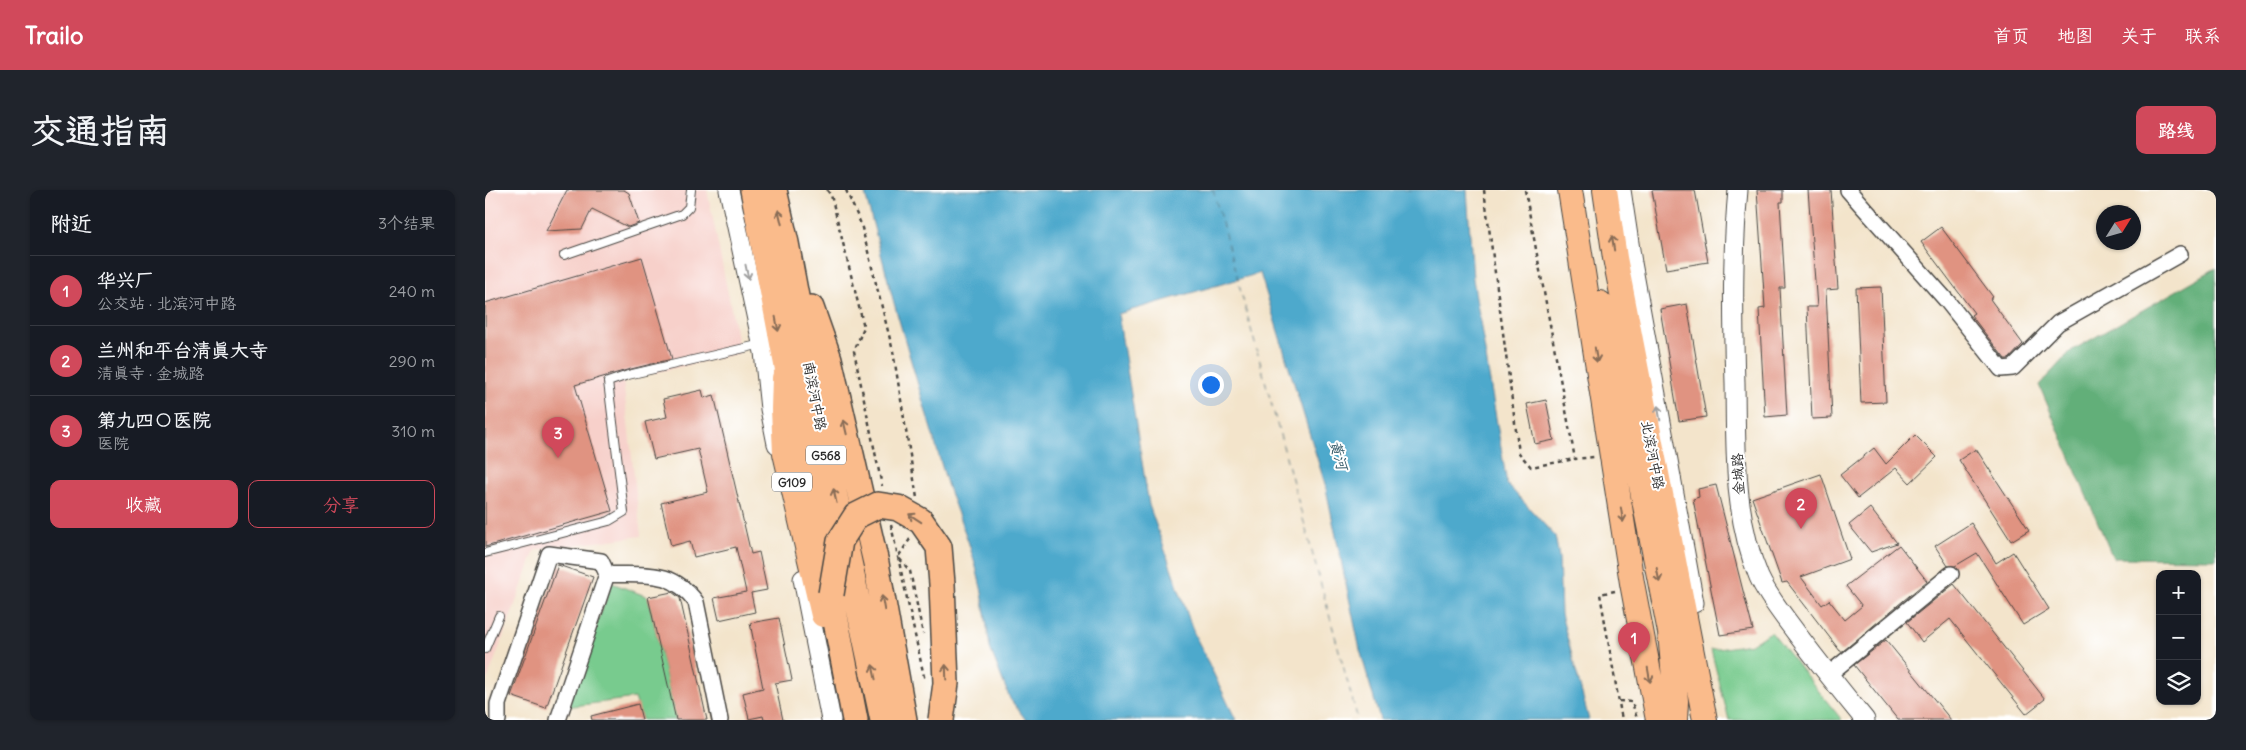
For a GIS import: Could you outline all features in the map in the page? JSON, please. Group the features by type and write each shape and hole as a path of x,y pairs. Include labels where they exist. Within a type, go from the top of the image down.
{"highway":[{"name":"南滨河中路","path":"753,190 825,595 855,720"},
{"name":"南滨河中路","path":"774,190 786,242 823,441 883,720"},
{"path":"786,242 829,359 876,563 904,720"},
{"path":"825,595 839,541 856,516 878,505 898,508 921,521 939,547 943,584 946,683 941,720"}],"main road":[{"path":"1570,190 1632,583 1647,718"},
{"name":"北滨河中路","path":"1605,190 1615,258 1705,720"},
{"path":"1575,220 1614,348 1670,632 1676,701 1675,720"},
{"path":"825,595 843,720"}],"street":[{"path":"729,190 763,344 769,409 831,720"},
{"path":"1621,190 1632,263 1709,687 1712,720"},
{"name":"金城路","path":"1738,190 1735,226 1737,480 1745,531 1760,578 1786,619 1865,720"},
{"path":"1848,190 1947,301 2001,369 2013,368 2058,323 2180,254"},
{"path":"497,720 498,704 549,554 601,561 607,574 558,720"},
{"path":"607,574 664,576 686,589 696,602 720,720"},
{"path":"1828,675 1951,574"}],"lane":[{"path":"565,255 682,214 689,207 691,190"},
{"path":"485,553 609,521 624,512 608,382 627,375 763,344"},
{"path":"485,649 499,616"}],"path":[{"path":"827,190 831,195 864,327 854,351 884,492"},
{"path":"846,190 861,224 893,351 918,507"},
{"path":"1484,190 1519,453 1531,467 1596,457"},
{"path":"1525,190 1575,459"},
{"path":"890,520 926,682"},
{"path":"898,557 909,543 911,534"},
{"path":"1616,591 1600,594 1622,720"},
{"path":"1619,701 1632,702 1647,718"}],"shaded area":[{"path":"485,190 707,190 740,353 623,380 641,536 535,550 485,686"}],"green space":[{"path":"2216,268 2216,559 2113,558 2039,385 2071,351"},
{"path":"612,583 648,597 676,720 642,720 635,698 566,707"},
{"path":"1771,632 1842,720 1729,720 1711,650 1751,644"}],"water":[{"name":"黄河","path":"864,190 1467,190 1473,279 1507,484 1555,536 1559,557 1561,614 1589,720 1380,720 1360,650 1325,484 1260,273 1118,314 1149,505 1194,633 1236,720 1026,720 1010,699 990,648 982,592 976,567 948,487 894,303"}],"building":[{"path":"567,190 624,190 629,193 639,223 628,227 592,209 582,229 546,231"},
{"path":"1652,190 1695,190 1708,262 1666,269"},
{"path":"1757,190 1783,190 1783,202 1780,202 1785,288 1780,288 1787,415 1765,417 1759,309 1765,308"},
{"path":"1808,190 1831,190 1838,289 1826,290 1832,418 1812,419 1807,307 1817,307"},
{"path":"1941,227 1993,297 1990,299 2023,344 2009,359 2005,359 1980,327 1971,315 1974,313 1921,242"},
{"path":"642,257 672,359 575,385 612,511 485,547 485,303"},
{"path":"1881,287 1886,402 1861,403 1856,288"},
{"path":"1687,304 1706,417 1679,421 1660,309"},
{"path":"702,390 704,398 714,395 751,554 759,552 767,590 751,593 755,612 719,620 714,598 746,592 736,547 694,557 690,541 671,546 661,503 708,492 698,449 654,459 645,422 667,417 663,399"},
{"path":"1546,400 1554,440 1535,444 1527,404"},
{"path":"1915,435 1937,457 1910,483 1896,468 1858,498 1840,475 1874,448 1886,464"},
{"path":"1976,449 2029,530 2011,541 1959,460"},
{"path":"1821,474 1850,559 1801,577 1822,605 1829,600 1845,620 1862,606 1846,586 1899,545 1927,581 1843,651 1840,651 1787,582 1782,583 1752,498"},
{"path":"1716,485 1753,630 1720,635 1693,499 1699,497 1698,489"},
{"path":"1870,508 1897,543 1871,552 1849,525"},
{"path":"1971,523 1996,563 2013,552 2049,609 2023,625 1977,553 1955,566 1948,566 1935,546"},
{"path":"558,565 593,577 546,708 511,696"},
{"path":"1954,584 2045,699 2026,714 1950,619 1922,642 1907,622"},
{"path":"672,592 680,598 707,720 676,720 648,597"},
{"path":"779,618 792,680 775,683 783,720 764,720 763,716 749,719 743,693 763,688 750,623"},
{"path":"1886,640 1951,720 1898,720 1854,665"},
{"path":"638,704 642,720 592,720 591,716"}],"ferry route":[{"path":"1213,190 1358,720"}],"place":[{"name":"第九四〇医院","path":"558,458"},
{"name":"兰州和平台清真大寺","path":"1801,529"},
{"name":"华兴厂","path":"1634,663"}]}
